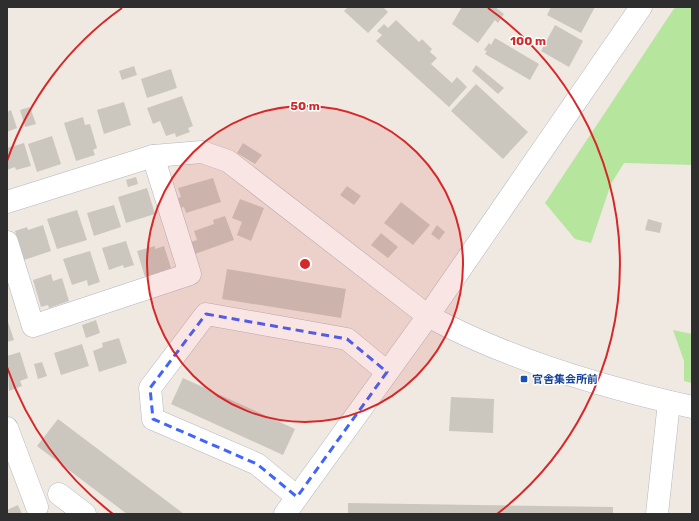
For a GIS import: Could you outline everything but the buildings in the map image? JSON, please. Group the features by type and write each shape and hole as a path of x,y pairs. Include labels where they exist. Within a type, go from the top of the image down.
{"street":[{"path":"285,514 428,316 641,7"},
{"path":"7,202 153,156 202,152 228,161 428,316 465,336 514,356 605,385 692,407"},
{"path":"7,242 33,326 190,274 153,156"},
{"path":"297,497 257,464 153,419 150,388 206,314 346,339 388,372"},
{"path":"657,514 668,402"},
{"path":"7,428 14,470 37,507"},
{"path":"59,494 84,514"}],"highlighted area":[{"path":"206,314 347,339 387,372 297,497 257,464 153,419 150,388"}],"green space":[{"path":"675,7 692,7 692,165 624,163 611,184 591,243 575,239 545,203"},
{"path":"673,330 692,334 692,383 684,381 684,361"}],"place":[{"name":"官舎集会所前","path":"524,379"}]}
